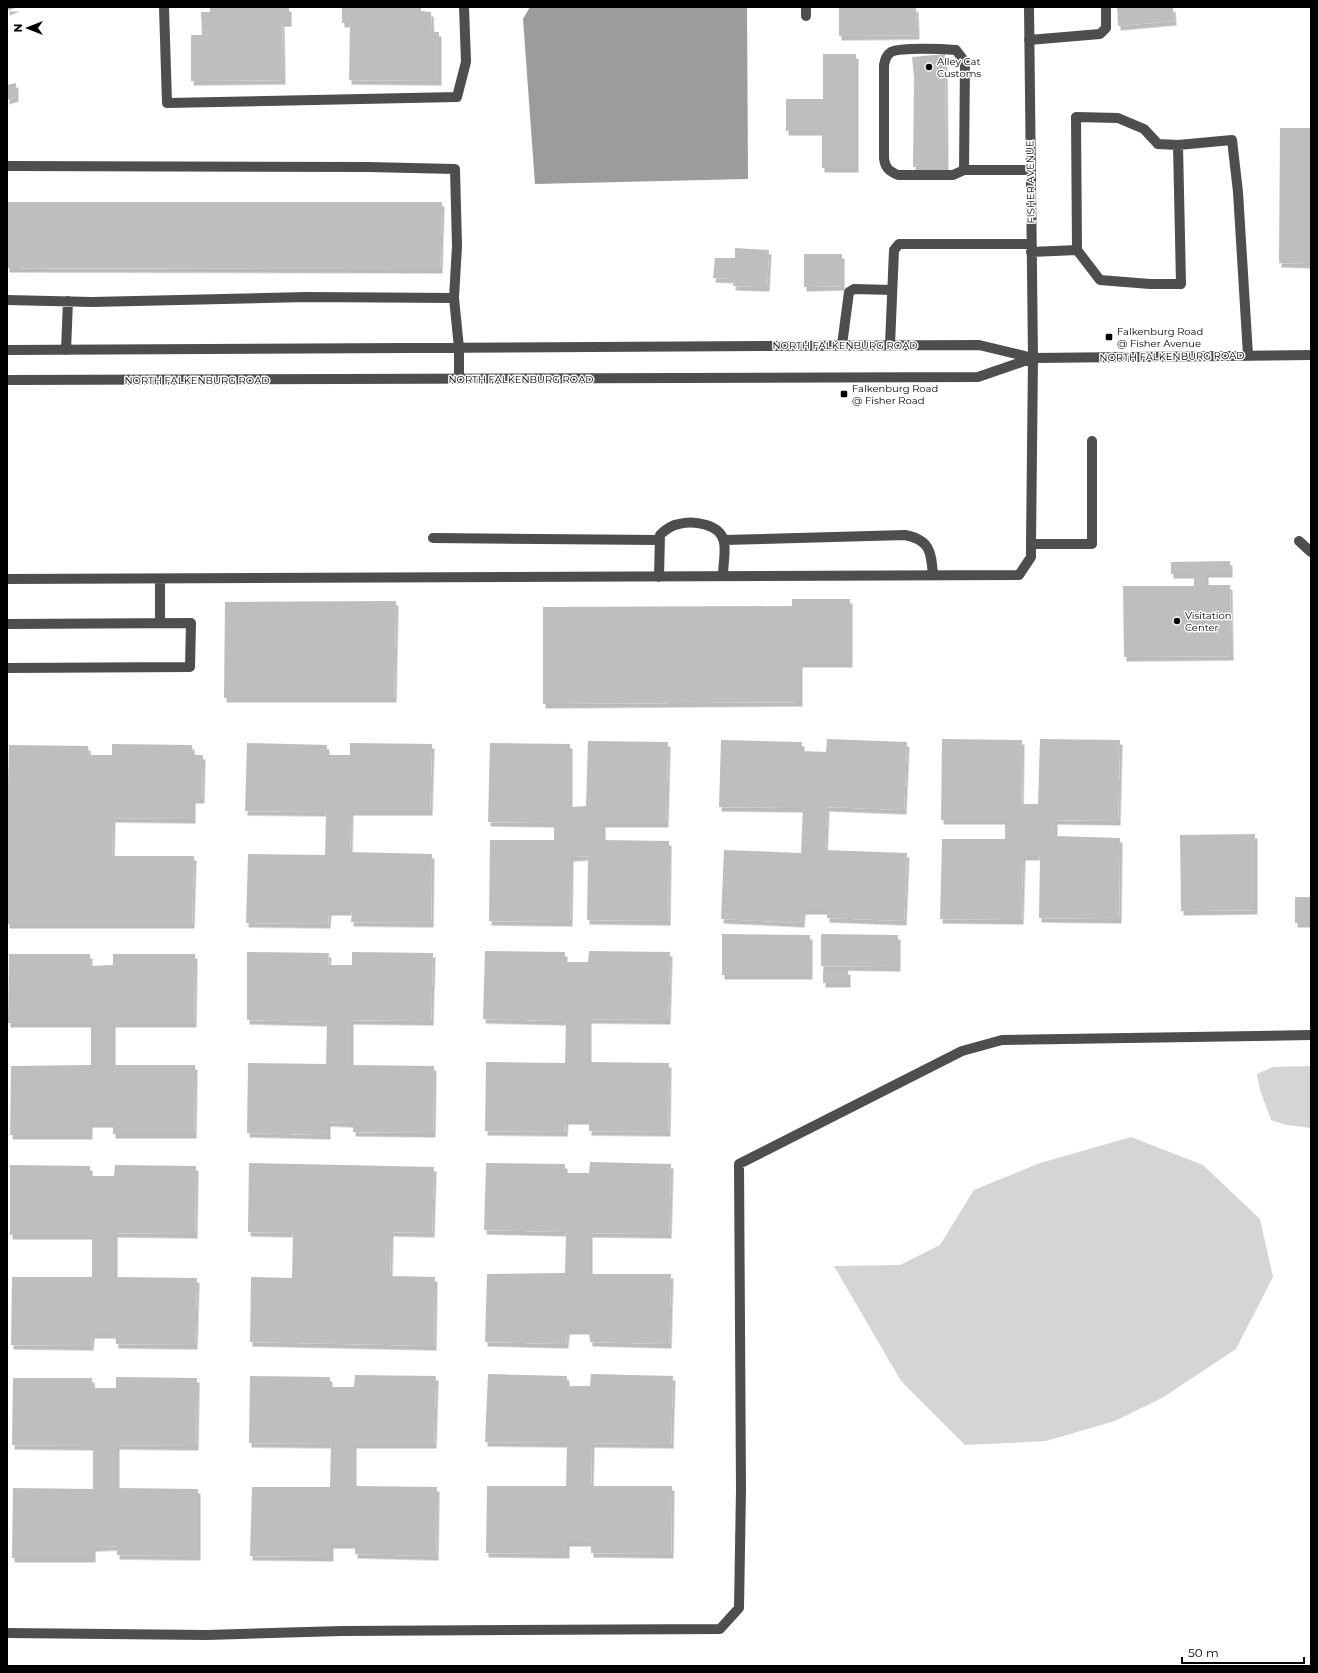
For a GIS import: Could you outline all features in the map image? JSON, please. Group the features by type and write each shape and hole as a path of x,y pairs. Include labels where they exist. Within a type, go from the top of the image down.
{"street":[{"path":"164,7 167,103 457,97 466,62 464,7"},
{"name":"FISHER AVENUE","path":"933,575 1019,575 1031,557 1032,358 1029,7"},
{"path":"1029,40 1100,34 1106,28 1106,7"},
{"path":"964,170 965,62 961,55 956,50 900,50 891,52 886,57 884,65 885,166 898,175 953,175 964,170 1030,170"},
{"path":"1178,145 1181,284 1150,284 1100,280 1077,250 1076,118 1118,118 1144,129 1158,144 1178,145 1232,140 1238,192 1248,356"},
{"path":"7,166 368,167 455,169 457,246 454,298 459,348 459,379"},
{"path":"890,345 894,250 898,244 1077,250"},
{"path":"842,345 849,292 854,289 892,290"},
{"path":"7,300 68,301 307,297 454,298"},
{"path":"66,350 68,301"},
{"name":"NORTH FALKENBURG ROAD","path":"7,350 979,345 1032,358 1311,355"},
{"name":"NORTH FALKENBURG ROAD","path":"7,380 978,377 1032,358"},
{"path":"1031,544 1092,544 1092,441"},
{"path":"659,577 660,535 678,524 691,522 707,524 717,531 724,540 723,576"},
{"path":"7,579 933,575 932,554 921,540 911,536 724,540"},
{"path":"433,538 659,540"},
{"path":"1299,541 1311,552"},
{"path":"160,578 160,623"},
{"path":"7,624 191,623 190,667 7,668"},
{"path":"7,1633 207,1635 350,1631 720,1629 739,1608 741,1489 739,1164 962,1051 1002,1040 1311,1035"}],"shaded area":[{"path":"530,7 747,7 748,179 535,184 523,19"},
{"path":"1311,1066 1311,1128 1286,1125 1271,1120 1260,1090 1257,1074 1273,1067"},
{"path":"1131,1137 1203,1165 1260,1219 1273,1277 1236,1349 1162,1398 1115,1421 1046,1441 965,1445 901,1381 834,1266 900,1265 940,1245 974,1190 1040,1163"}],"building":[{"path":"7,7 18,7 7,11"},
{"path":"210,7 289,7 289,22 282,22 283,80 191,81 191,35 202,35 201,12 210,12"},
{"path":"342,7 421,7 421,11 431,12 432,32 439,32 439,81 349,80 350,23 342,23"},
{"path":"839,7 916,7 917,35 839,36"},
{"path":"1117,7 1173,7 1174,21 1118,26"},
{"path":"823,54 856,54 856,168 822,168 822,131 786,131 786,99 823,99"},
{"path":"945,54 946,167 913,167 914,77 912,57"},
{"path":"16,83 16,97 7,100 7,85"},
{"path":"1280,128 1311,128 1311,264 1279,263"},
{"path":"7,202 442,202 440,269 7,268"},
{"path":"735,248 769,250 767,287 733,286 734,279 713,278 715,258 735,258"},
{"path":"804,254 842,254 842,286 804,287"},
{"name":"Visitation Center","path":"1230,561 1230,573 1206,573 1206,585 1230,585 1231,656 1124,657 1123,586 1194,586 1194,574 1171,574 1171,562"},
{"path":"792,599 850,599 850,663 800,663 800,702 543,704 543,607 792,606"},
{"path":"396,601 394,698 224,698 225,602"},
{"path":"827,739 907,742 904,810 827,807 825,850 907,853 904,921 827,918 827,910 803,910 802,923 721,919 724,850 801,853 803,808 719,807 721,740 802,742 802,751 826,752"},
{"path":"942,739 1022,740 1021,804 1038,804 1040,739 1120,740 1118,821 1055,820 1055,836 1120,838 1119,919 1039,918 1040,856 1023,856 1021,920 940,919 942,839 1005,839 1005,820 941,820"},
{"path":"588,741 668,742 666,823 603,823 603,840 669,841 668,921 587,920 588,856 571,857 570,922 489,921 490,840 554,840 554,823 488,822 490,743 570,744 570,807 586,806"},
{"path":"247,743 327,745 327,755 350,755 350,743 432,744 430,811 351,811 350,852 432,854 431,923 351,922 352,911 329,911 328,924 246,923 248,854 325,855 326,812 245,811"},
{"path":"112,744 192,745 193,755 203,755 202,799 193,799 193,819 113,818 112,856 194,856 192,924 7,924 9,745 88,746 89,755 112,755"},
{"path":"1255,834 1255,910 1181,911 1180,835"},
{"path":"1295,897 1311,897 1311,923 1295,923"},
{"path":"722,934 810,935 810,975 722,975"},
{"path":"821,934 898,935 898,967 821,966"},
{"path":"485,951 565,952 565,962 588,962 589,951 670,952 668,1020 589,1019 589,1062 669,1063 668,1132 589,1131 589,1120 566,1120 565,1132 485,1131 486,1062 565,1063 566,1021 483,1019"},
{"path":"247,952 329,953 328,965 352,965 352,952 433,953 431,1021 351,1020 351,1065 434,1066 433,1133 353,1132 353,1123 328,1122 328,1135 247,1133 248,1063 326,1064 327,1022 247,1020"},
{"path":"9,954 90,954 90,966 113,965 113,954 195,954 194,1023 113,1023 113,1065 195,1065 194,1134 113,1134 113,1123 90,1123 90,1135 10,1135 11,1066 91,1065 91,1023 8,1023"},
{"path":"823,970 848,970 848,983 823,983"},
{"path":"590,1162 671,1164 669,1234 590,1233 590,1274 671,1274 669,1344 590,1342 589,1330 567,1330 566,1344 485,1342 487,1274 565,1273 566,1232 484,1230 486,1163 565,1164 565,1173 589,1173"},
{"path":"249,1163 434,1167 432,1233 391,1232 390,1276 435,1277 434,1346 250,1342 251,1277 292,1278 293,1233 248,1232"},
{"path":"10,1165 90,1166 90,1176 114,1176 115,1165 196,1166 195,1234 115,1233 115,1277 197,1278 195,1345 116,1344 115,1334 92,1334 91,1346 11,1345 12,1277 92,1277 92,1235 10,1235"},
{"path":"488,1374 567,1376 567,1386 590,1386 591,1374 673,1376 671,1444 592,1443 591,1486 672,1486 671,1554 591,1553 591,1542 567,1542 567,1554 486,1553 487,1486 566,1486 567,1443 485,1442"},
{"path":"355,1375 436,1376 434,1444 354,1444 354,1486 437,1487 436,1556 355,1554 355,1544 331,1544 331,1557 250,1556 252,1487 330,1487 331,1444 249,1443 250,1376 330,1377 330,1387 354,1387"},
{"path":"116,1377 197,1378 196,1446 117,1445 117,1488 198,1489 198,1556 117,1555 117,1546 93,1547 93,1558 12,1558 13,1488 93,1489 93,1446 12,1445 13,1378 92,1378 93,1388 116,1388"}],"place":[{"name":"Alley Cat Customs","path":"929,67"},
{"name":"Falkenburg Road @ Fisher Avenue","path":"1109,337"},
{"name":"Falkenburg Road @ Fisher Road","path":"844,394"},
{"name":"Visitation Center","path":"1177,621"}]}
